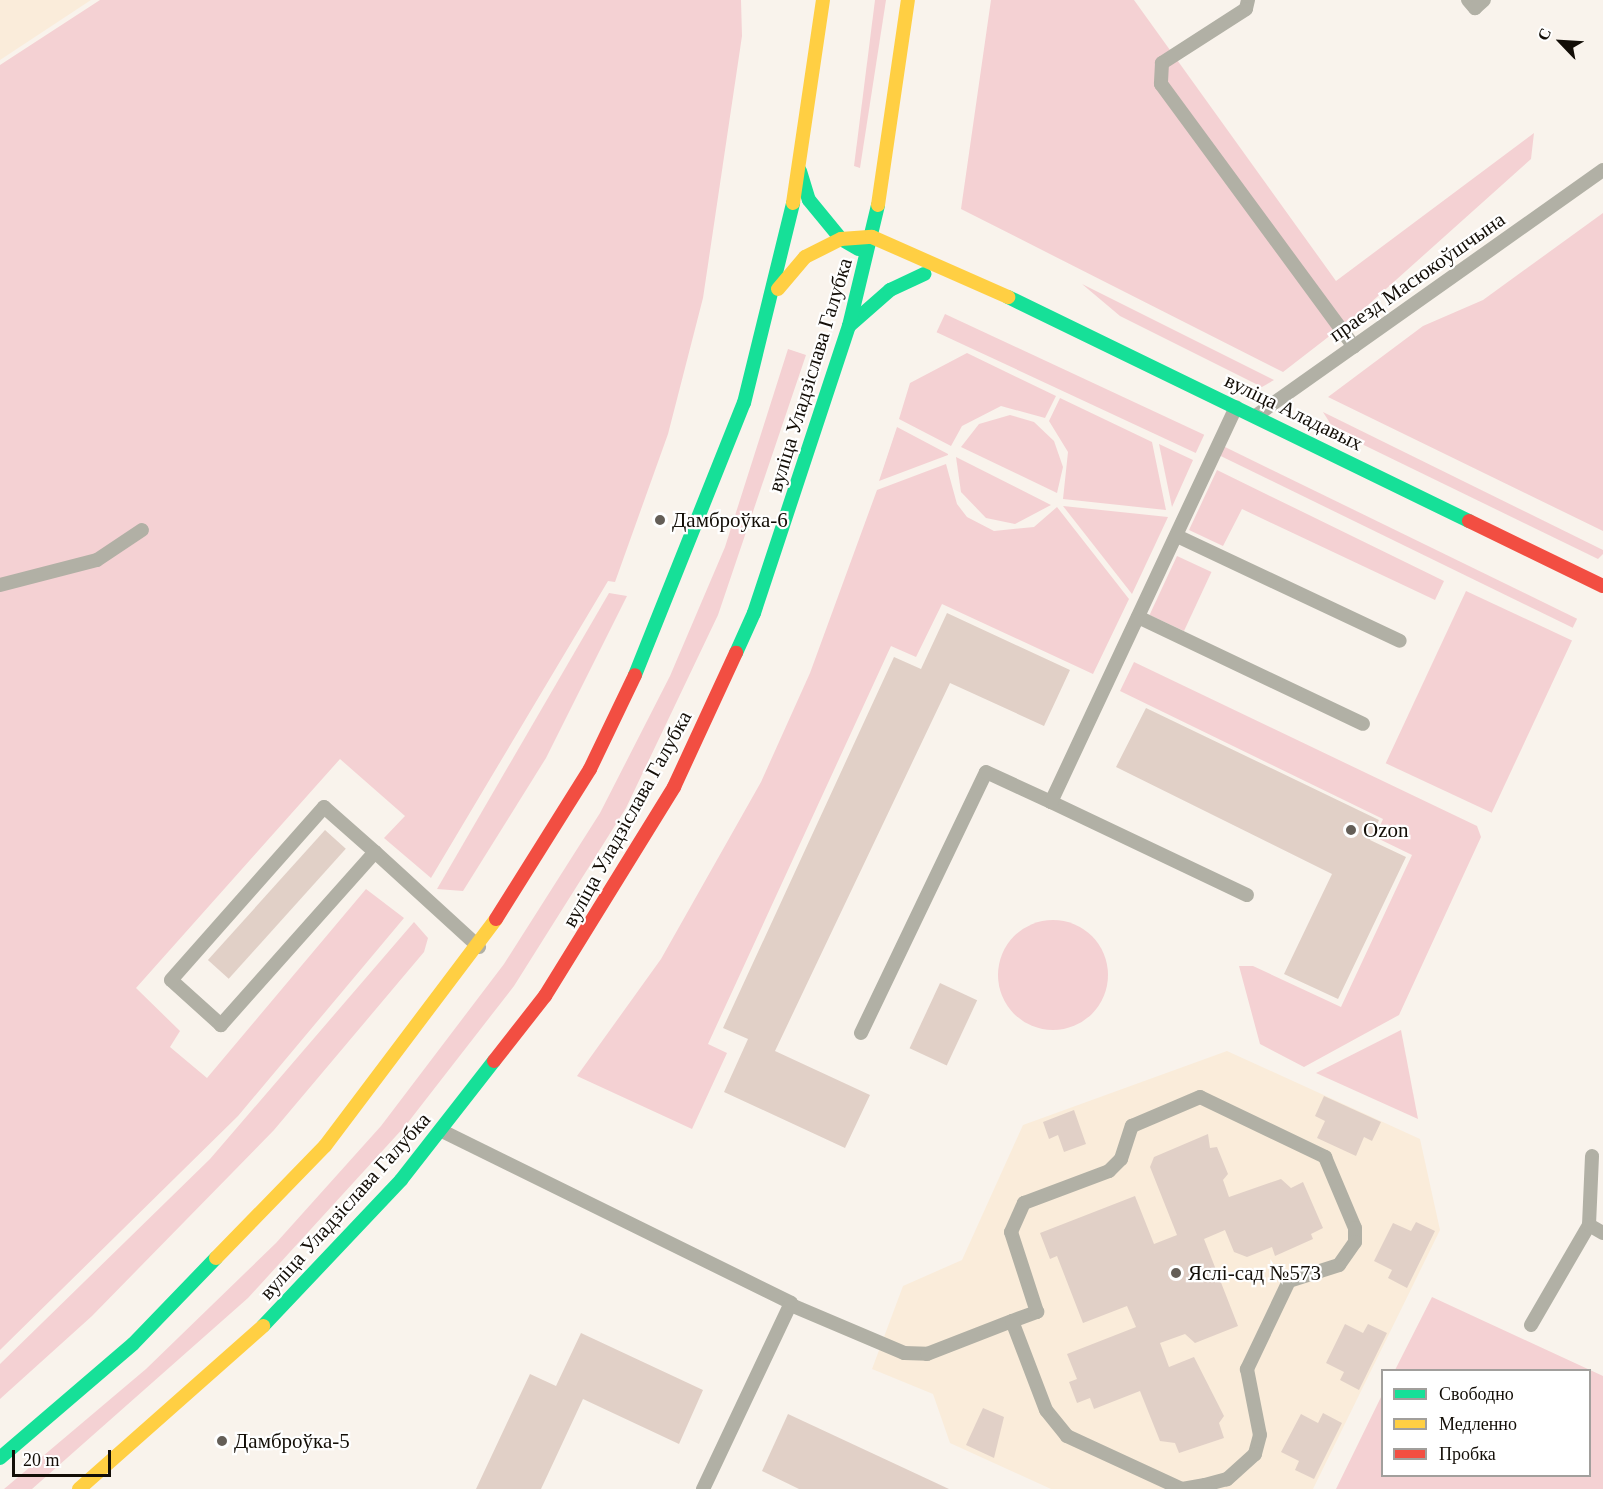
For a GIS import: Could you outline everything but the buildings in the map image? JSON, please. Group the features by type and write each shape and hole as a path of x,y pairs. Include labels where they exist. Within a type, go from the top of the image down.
{"main road":[{"path":"0,1458 133,1344 272,1207 376,1084 479,947 590,769 654,636 729,448 774,296 800,171 823,0"},
{"name":"вуліца Уладзіслава Галубка","path":"79,1489 188,1398 288,1303 442,1131 585,938 693,751 781,542 849,326 872,237 908,0"},
{"name":"вуліца Аладавых","path":"800,171 808,200 841,239 868,255 924,274 966,277"},
{"name":"вуліца Аладавых","path":"774,296 792,268 841,239 872,237 966,277 1603,586"},
{"path":"849,326 890,290 924,274"}],"lane":[{"path":"1248,0 1246,9 1162,63 1161,84 1354,347"},
{"path":"1468,0 1475,8 1484,0"},
{"name":"праезд Масюкоўшчына","path":"1255,417 1603,170"},
{"path":"1051,802 1236,407"},
{"path":"0,585 97,560 142,530"},
{"path":"1177,536 1400,641"},
{"path":"1138,617 1363,724"},
{"path":"861,1033 986,772 1247,895"},
{"path":"375,852 221,1025 171,980 324,807 375,852 479,947"},
{"path":"442,1131 790,1305 904,1353 927,1354 1012,1321 1037,1312 1011,1232 1024,1203 1109,1171 1121,1159 1132,1126 1200,1097 1325,1156 1355,1228 1355,1242 1339,1265 1289,1281 1246,1370 1260,1435 1255,1454 1227,1479 1205,1485 1182,1489 1067,1436 1046,1410 1012,1321"},
{"path":"1531,1325 1589,1225 1592,1156"},
{"path":"1589,1225 1603,1233"},
{"path":"703,1489 790,1305"}],"shaded area":[{"path":"0,0 91,0 0,60"},
{"path":"100,0 741,0 742,36 703,298 668,434 615,582 608,581 431,878 384,838 405,816 340,759 136,988 180,1031 170,1047 207,1078 366,889 404,918 238,1116 0,1350 0,65"},
{"path":"875,0 886,0 860,168 854,166"},
{"path":"991,0 1134,0 1336,281 1534,133 1531,159 1358,314 1283,372 961,209"},
{"path":"1603,213 1603,531 1328,397 1423,326 1483,300"},
{"path":"1082,284 1274,380 1262,387 1120,316"},
{"path":"945,314 1204,435 1196,453 937,332"},
{"path":"788,349 806,355 718,615 626,808 514,986 406,1125 248,1298 32,1489 4,1489 146,1369 276,1243 381,1126 504,964 600,813 670,676 725,547"},
{"path":"967,353 1056,396 1045,418 1001,406 962,426 951,446 899,419 910,383"},
{"path":"1060,398 1152,442 1166,510 1063,499 1068,452 1049,421"},
{"path":"1323,412 1603,550 1603,554 1598,559 1335,431"},
{"path":"1010,415 1034,422 1054,441 1063,467 1057,493 961,447 979,424"},
{"path":"897,427 948,454 948,455 879,481"},
{"path":"1159,444 1193,460 1172,507"},
{"path":"1223,446 1577,619 1573,628 1219,455"},
{"path":"956,457 1051,505 1015,524 986,518 961,492"},
{"path":"946,464 957,504 967,517 994,531 1034,527 1057,507 1129,599 1093,674 942,604 916,657 891,646 708,1044 727,1053 692,1129 577,1076 661,959 761,782 810,673 877,490"},
{"path":"1217,470 1444,581 1435,600 1242,509 1223,546 1189,530"},
{"path":"1063,506 1168,517 1132,594"},
{"path":"1177,556 1211,572 1184,631 1150,615"},
{"path":"1466,591 1572,640 1492,813 1386,763"},
{"path":"609,593 627,596 546,758 463,891 437,889"},
{"path":"1134,662 1477,826 1481,837 1399,1015 1304,1067 1260,1044 1239,966 1253,966 1341,1007 1412,855 1375,837 1383,819 1120,691"},
{"path":"1053,920 1074,924 1092,936 1104,954 1108,975 1104,996 1092,1014 1074,1026 1053,1030 1032,1026 1014,1014 1002,996 998,975 1002,954 1014,936 1032,924"},
{"path":"414,922 428,938 424,952 274,1130 92,1316 0,1399 0,1364 210,1159"},
{"path":"1401,1030 1418,1119 1316,1073"},
{"name":"Яслі-сад №573","path":"1227,1051 1420,1139 1440,1230 1313,1489 1051,1489 950,1443 933,1394 872,1369 903,1286 962,1260 1023,1125"},
{"path":"1432,1297 1588,1369 1396,1369"},
{"path":"1591,1370 1603,1376 1603,1489 1336,1489 1381,1397 1381,1477 1591,1477"}],"traffic: fast":[{"path":"800,171 809,200 841,239 858,249"},
{"path":"635,675 744,403 793,203"},
{"path":"736,653 754,613 849,326 878,205"},
{"path":"849,326 890,290 924,274"},
{"path":"1008,297 1469,521"},
{"path":"263,1326 401,1180 494,1061"},
{"path":"0,1458 133,1344 216,1258"}],"traffic: slow":[{"path":"793,203 823,0"},
{"path":"878,205 908,0"},
{"path":"778,289 805,257 841,239 872,237 1008,297"},
{"path":"216,1258 325,1146 496,919"},
{"path":"79,1489 263,1326"}],"traffic: jam":[{"path":"1469,521 1603,586"},
{"path":"494,1061 545,996 674,787 736,653"},
{"path":"496,919 590,769 635,675"}],"place":[{"name":"Дамброўка-6","path":"660,520"},
{"name":"Ozon","path":"1351,830"},
{"name":"Яслі-сад №573","path":"1176,1273"},
{"name":"Дамброўка-5","path":"222,1441"}]}
